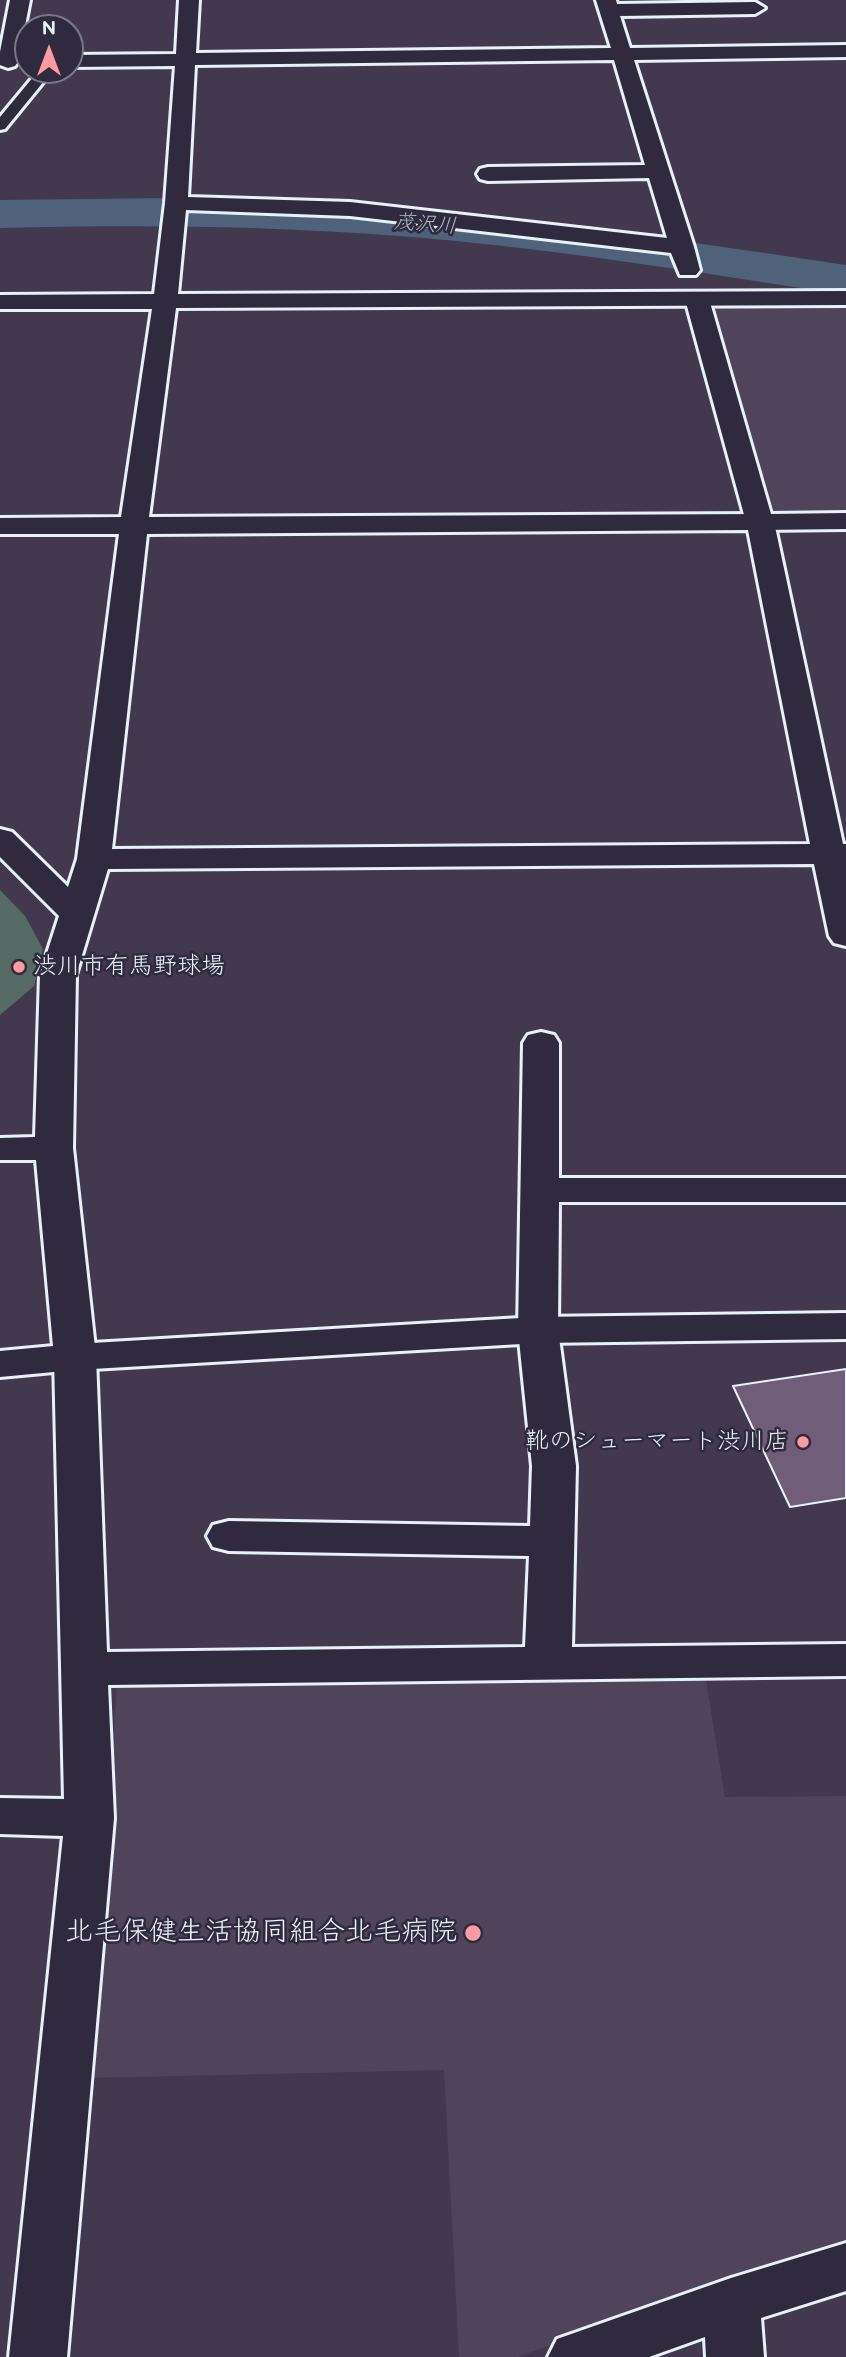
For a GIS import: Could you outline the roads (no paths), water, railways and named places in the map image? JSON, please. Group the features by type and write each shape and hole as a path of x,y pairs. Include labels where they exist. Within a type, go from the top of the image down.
{"street":[{"path":"12,62 20,0"},
{"path":"38,2357 89,1818 75,1357 54,1148 58,975 94,859 134,526 165,302 175,209 188,0"},
{"path":"755,8 608,5 682,247 760,522 837,854 846,936"},
{"path":"84,61 846,51"},
{"path":"488,174 659,171"},
{"path":"175,209 350,209 682,247"},
{"path":"0,302 846,298"},
{"path":"0,526 846,521"},
{"path":"0,839 77,914"},
{"path":"94,859 837,854"},
{"path":"541,1043 538,1330 554,1466 548,1664"},
{"path":"0,1149 54,1148"},
{"path":"540,1190 846,1190"},
{"path":"0,1364 75,1357 538,1330 846,1326"},
{"path":"229,1536 552,1541"},
{"path":"84,1669 846,1660"},
{"path":"0,1816 89,1818"},
{"path":"577,2357 731,2303 846,2267"},
{"path":"731,2303 735,2357"}],"lane":[{"path":"0,125 34,84"}],"waterway":[{"name":"茂沢川","path":"0,214 228,213 399,222 554,238 846,280"}],"place":[{"name":"渋川市有馬野球場","path":"19,967"},
{"name":"靴のシューマート渋川店","path":"803,1442"},
{"name":"北毛保健生活協同組合北毛病院","path":"473,1933"}]}
